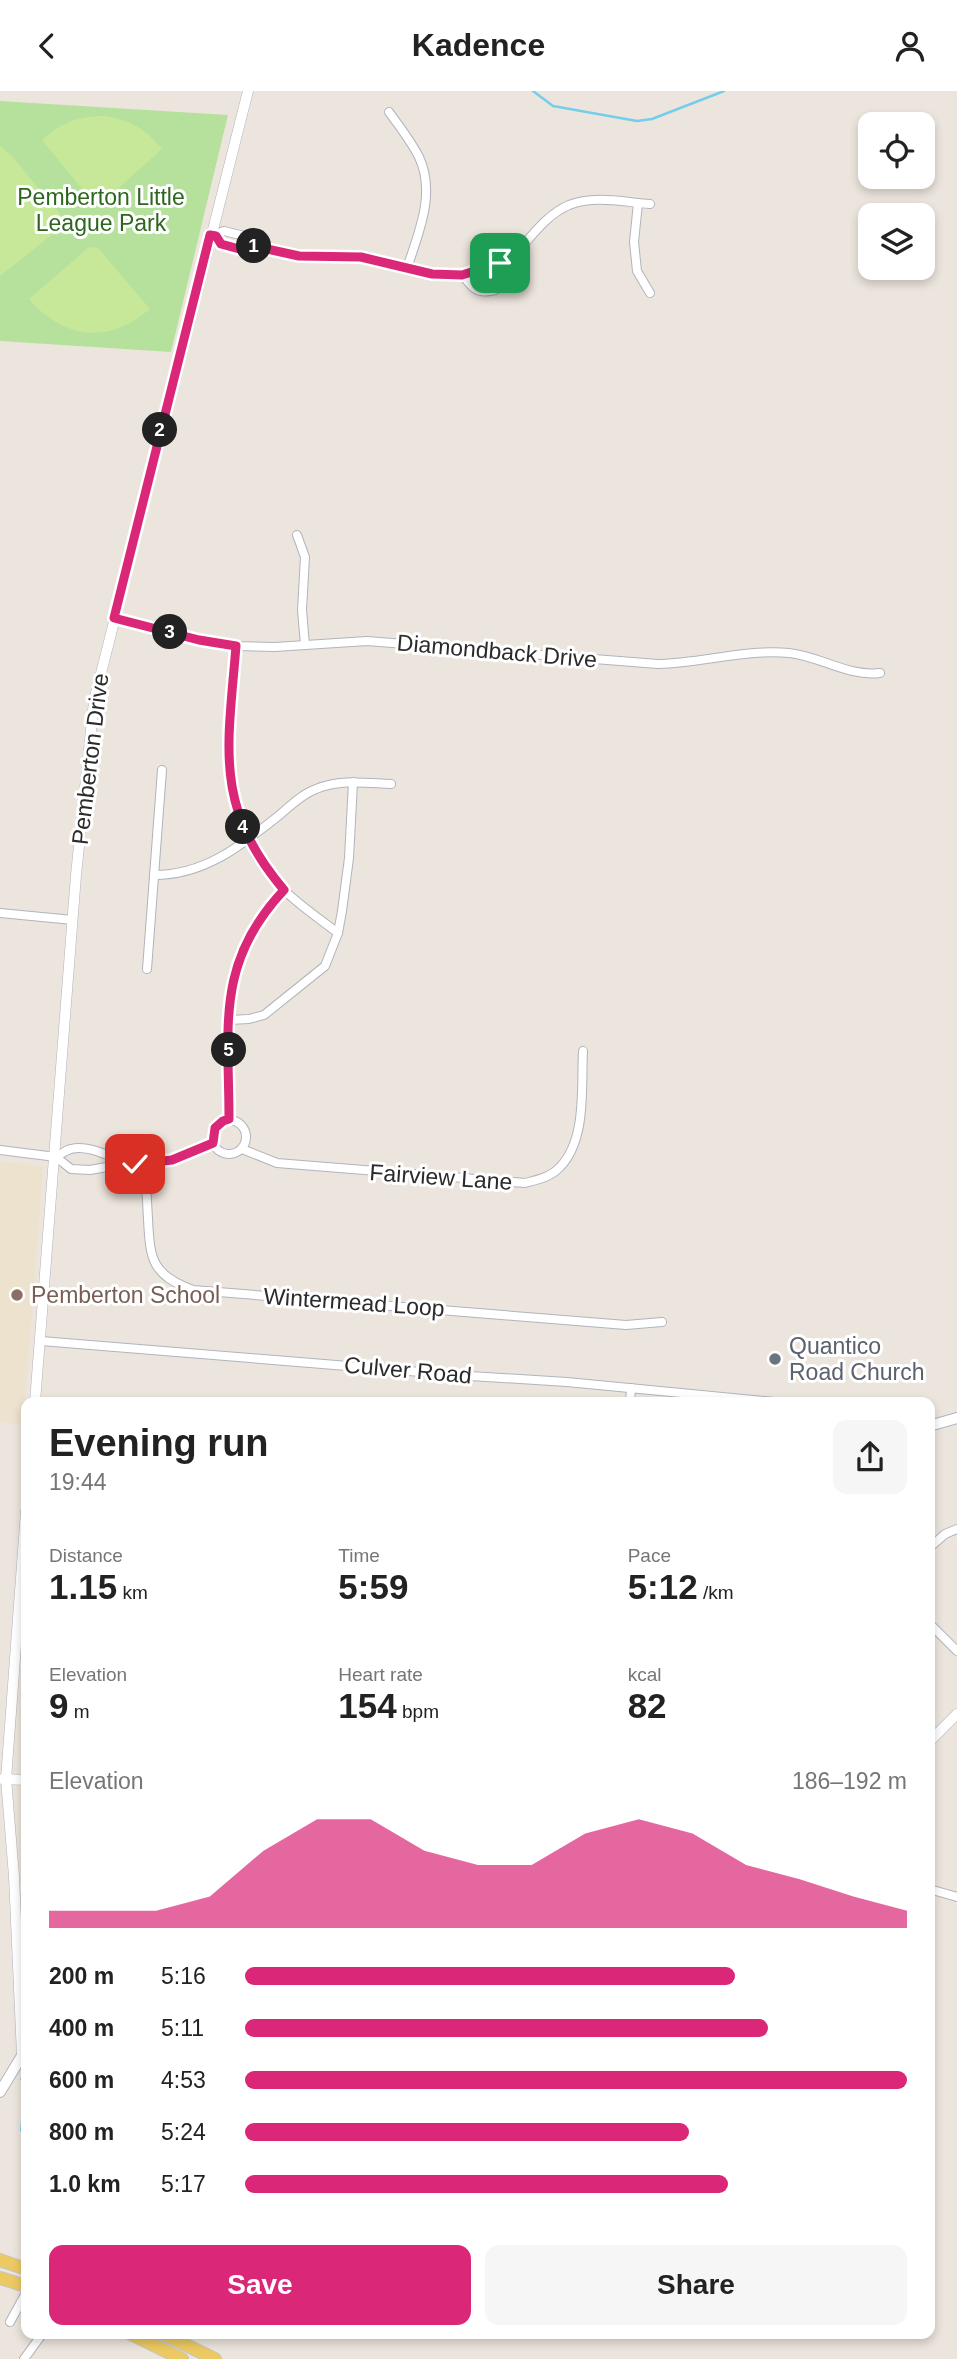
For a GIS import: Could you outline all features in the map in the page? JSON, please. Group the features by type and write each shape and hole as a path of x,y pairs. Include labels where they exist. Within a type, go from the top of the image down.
{"main road":[{"path":"935,1424 957,1418"},
{"path":"0,2092 21,2057"},
{"path":"2,2260 21,2267"},
{"path":"0,2278 21,2284"},
{"path":"141,2339 182,2359"},
{"path":"174,2339 215,2359"}],"street":[{"name":"Pemberton Drive","path":"35,1397 73,919 95,692 248,91"},
{"path":"388,111 418,155 426,175 428,196 420,231 407,268"},
{"path":"253,246 244,236 224,231 213,235 221,244 243,250 253,246 299,256 361,257 432,274 462,275 500,263 544,222 568,206 595,200 650,204"},
{"path":"638,203 634,242 636,271 650,293"},
{"path":"462,275 475,289 486,292 496,290 507,281 510,256"},
{"path":"297,535 305,557 302,610 305,645"},
{"name":"Diamondback Drive","path":"114,618 199,640 236,646 267,647 367,641 658,664 752,653 788,653 812,657 859,673 880,673"},
{"path":"236,646 228,762 235,804 262,864 284,890 338,933"},
{"path":"147,969 162,770"},
{"path":"229,1020 264,1015 326,966 338,933 349,858 353,782"},
{"path":"154,875 174,875 200,869 249,839 314,789 353,782 391,784"},
{"path":"229,1119 230,989 242,951 254,926 284,890"},
{"path":"0,913 73,919"},
{"name":"Fairview Lane","path":"242,1149 277,1163 290,1165 525,1183 559,1169 574,1148 579,1117 583,1051"},
{"path":"229,1119 235,1120 245,1129 247,1139 242,1149 234,1154 219,1151 213,1143 215,1128 229,1119"},
{"path":"0,1150 56,1157 71,1168 84,1170 172,1160 213,1143"},
{"path":"56,1157 71,1149 81,1149 129,1163"},
{"name":"Wintermead Loop","path":"145,1164 149,1252 160,1270 174,1283 193,1290 626,1325 662,1322"},
{"name":"Culver Road","path":"40,1341 724,1397"},
{"path":"630,1397 631,1388"},
{"path":"935,1543 945,1534 957,1529"},
{"path":"21,1569 3,1779 14,1876 21,1999"},
{"path":"935,1629 957,1651"},
{"path":"935,1736 957,1714"},
{"path":"3,1779 21,1780"},
{"path":"935,1891 957,1897"},
{"path":"10,2322 21,2302"},
{"path":"24,2359 39,2339"}],"shaded area":[{"name":"Pemberton School","path":"0,1161 43,1167 25,1397 21,1397 21,1425 0,1422"}],"green space":[{"name":"Pemberton Little League Park","path":"0,101 228,115 171,352 0,341"},
{"path":"103,116 136,126 162,149 103,202 92,201 42,140 55,129 70,122"},
{"path":"0,146 12,156 63,218 62,227 0,276"},
{"path":"89,247 98,248 150,309 119,328 88,333 57,323 29,299"}],"waterway":[{"path":"533,91 553,106 637,121 652,119 724,91"}],"place":[{"name":"Pemberton School","path":"17,1295"},
{"name":"Quantico Road Church","path":"775,1359"}],"route":[{"path":"135,1164 172,1160 213,1143 215,1128 229,1119 230,989 247,937 264,912 284,890 262,864 243,827 229,775 228,747 236,646 211,643 114,618 210,235 216,236 221,244 243,250 253,246 299,256 361,257 432,274 462,275 500,263"}]}
